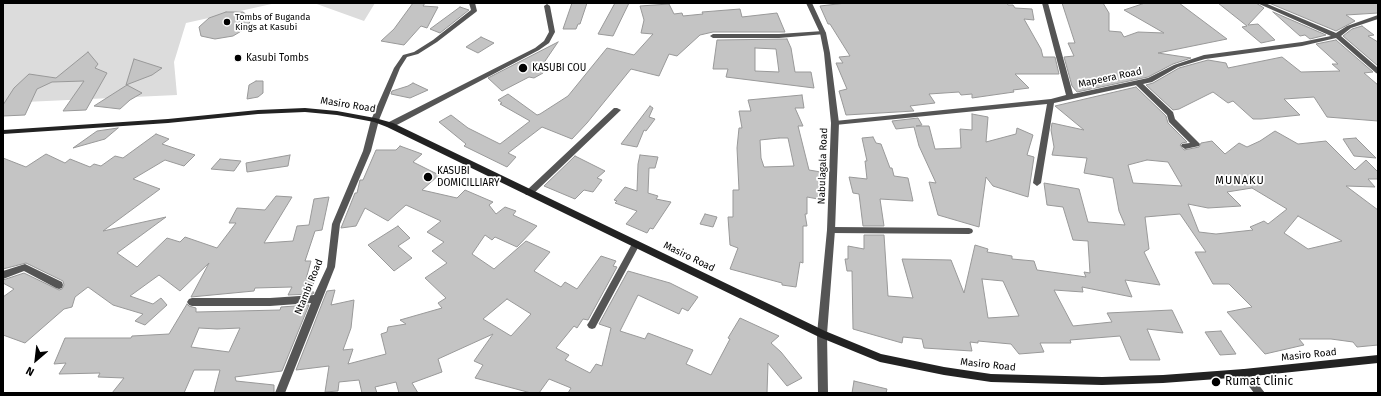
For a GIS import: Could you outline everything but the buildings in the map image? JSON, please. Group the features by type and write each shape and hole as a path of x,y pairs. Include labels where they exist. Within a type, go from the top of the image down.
{"main road":[{"name":"Masiro Road","path":"3,132 160,121 258,112 305,110 375,120 390,125 822,334 874,356 895,362 990,378 1102,381 1163,379 1244,373 1378,359"}],"street":[{"name":"Ntambi Road","path":"280,393 316,299 331,267 336,224 367,151 375,120 397,68 405,56 416,53 436,41 474,11 472,3"},
{"name":"Nabulagala Road","path":"809,3 823,33 827,53 835,122 831,230 822,334 823,393"},
{"path":"1045,3 1070,96"},
{"path":"1260,3 1337,36 1378,72"},
{"path":"390,125 542,46 547,42 552,32 547,6"},
{"name":"Mapeera Road","path":"835,122 1051,101 1138,83 1157,77 1176,66 1204,57 1302,44 1337,36 1349,27 1378,17"},
{"path":"713,36 779,36 823,33"},
{"path":"1138,83 1170,114 1172,120 1196,144 1185,146"},
{"path":"1037,183 1051,101"},
{"path":"529,193 617,110"},
{"path":"831,230 969,232"},
{"path":"592,325 636,244"},
{"path":"3,275 25,267 59,285"},
{"path":"192,302 270,302 316,299"},
{"path":"1244,373 1260,393"}],"shaded area":[{"path":"3,3 276,3 186,23 174,62 177,95 3,103"},
{"path":"314,3 375,3 364,21"}],"place":[{"name":"Tombs of Buganda Kings at Kasubi","path":"227,22"},
{"name":"Kasubi Tombs","path":"238,58"},
{"name":"KASUBI COU","path":"523,68"},
{"name":"KASUBI DOMICILLIARY","path":"428,177"},
{"name":"Rumat Clinic","path":"1216,382"}],"district":[{"name":"MUNAKU","path":"1240,181"}]}
